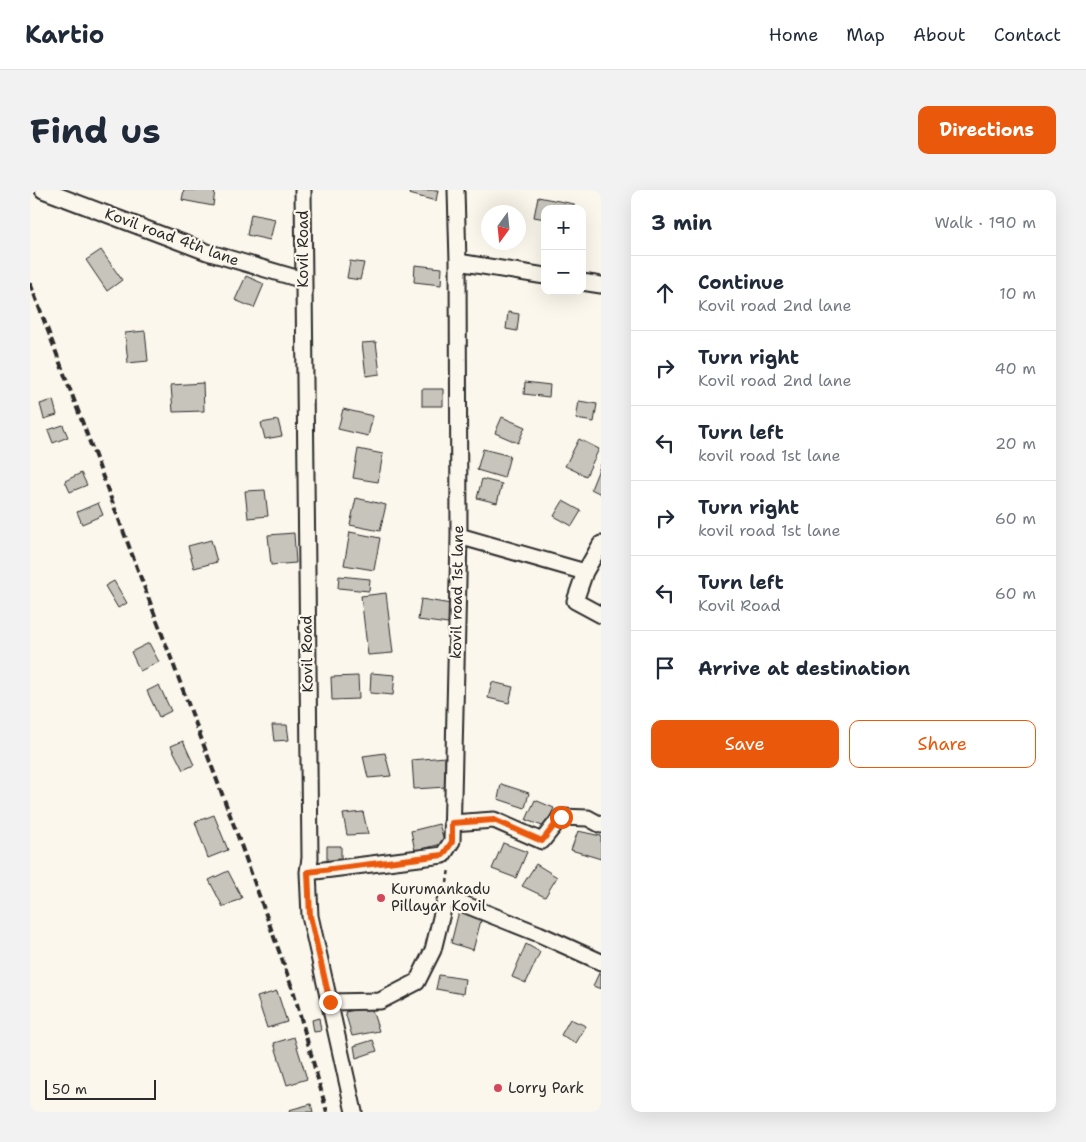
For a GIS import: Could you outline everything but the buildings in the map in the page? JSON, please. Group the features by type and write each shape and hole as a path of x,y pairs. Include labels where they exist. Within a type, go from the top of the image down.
{"street":[{"name":"Kovil road 4th lane","path":"43,190 207,252 303,280"},
{"name":"Kovil Road","path":"303,190 310,858 308,872 310,916 354,1112"},
{"name":"kovil road 1st lane","path":"308,872 443,855 452,842 459,536 456,190"},
{"path":"458,262 541,275"},
{"path":"586,282 601,284"},
{"path":"459,536 585,572"},
{"path":"601,544 585,572 575,601 601,615"},
{"path":"452,823 494,820 542,841 561,817 588,818 601,825"},
{"path":"330,1002 380,1001 417,982 433,950 446,897 539,934 601,962"}],"railway":[{"path":"30,283 236,831 294,993 327,1112"}],"place":[{"name":"Kurumankadu Pillayar Kovil","path":"381,898"},
{"name":"Lorry Park","path":"498,1088"}],"route":[{"path":"330,1002 310,916 308,872 443,855 452,842 452,823 494,820 542,841 561,817"}]}
